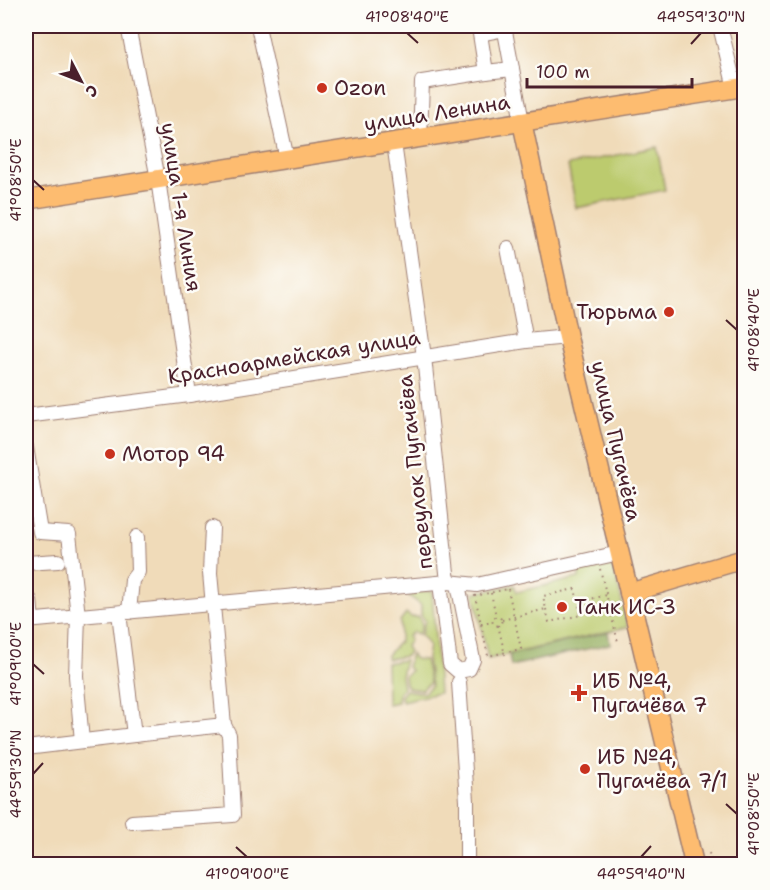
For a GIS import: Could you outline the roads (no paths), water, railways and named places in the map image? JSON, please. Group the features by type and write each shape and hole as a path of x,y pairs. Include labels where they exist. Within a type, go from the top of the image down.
{"main road":[{"name":"улица Ленина","path":"26,200 740,88"},
{"name":"улица Пугачёва","path":"522,122 568,337 694,864"},
{"path":"629,593 744,559"}],"street":[{"name":"улица 1-я Линия","path":"128,26 158,180 189,396"},
{"path":"258,26 287,159"},
{"name":"улица Ленина","path":"720,26 740,88"},
{"path":"486,72 480,34 504,27"},
{"name":"улица Пугачёва","path":"504,27 522,122"},
{"path":"420,139 422,82 512,69"},
{"name":"переулок Пугачёва","path":"394,143 424,357 449,583"},
{"path":"508,249 526,341"},
{"name":"Красноармейская улица","path":"26,416 189,396 526,341 568,337"},
{"path":"26,447 40,532 69,534 78,616 76,676 82,741"},
{"path":"132,822 233,814 229,735 224,725 210,573 212,528"},
{"path":"134,735 124,612 132,580 138,572 137,537"},
{"path":"26,600 30,600 29,621 449,583 477,585 619,553"},
{"path":"26,563 58,561"},
{"path":"449,583 473,660 469,669 458,671 450,664 449,583"},
{"path":"459,682 466,789 467,864"},
{"path":"26,748 224,725"}],"place":[{"name":"Ozon","path":"322,88"},
{"name":"Тюрьма","path":"669,312"},
{"name":"Мотор 94","path":"110,454"},
{"name":"Танк ИС-3","path":"562,607"},
{"name":"ИБ №4, Пугачёва 7","path":"579,693"},
{"name":"ИБ №4, Пугачёва 7/1","path":"585,769"}]}
